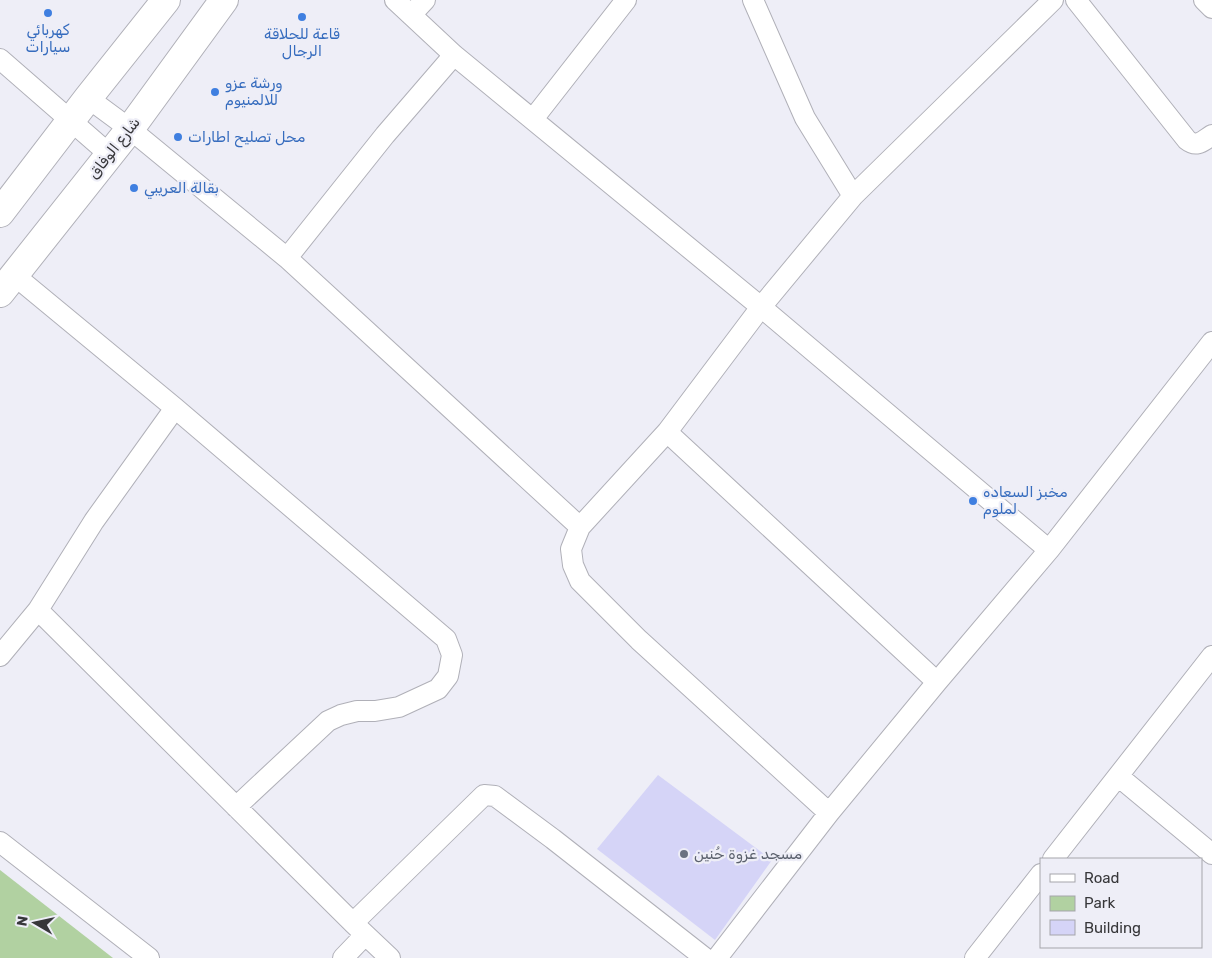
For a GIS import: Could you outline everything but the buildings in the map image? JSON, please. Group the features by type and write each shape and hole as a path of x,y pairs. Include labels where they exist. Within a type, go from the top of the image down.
{"street":[{"path":"0,213 166,0"},
{"name":"شارع الوفاق","path":"7,284 130,129 224,0"},
{"path":"395,0 454,56 761,307 1049,550"},
{"path":"411,15 425,0"},
{"path":"532,120 626,0"},
{"path":"753,0 805,118 853,196"},
{"path":"829,813 639,640 580,581 573,565 571,549 580,527 667,432 761,307 853,196 1053,0"},
{"path":"1076,0 1187,140 1197,144 1212,135"},
{"path":"1204,0 1212,8"},
{"path":"286,258 385,135 454,56"},
{"path":"0,59 109,154"},
{"path":"88,98 130,129 286,258 580,527"},
{"path":"7,284 175,408 446,639 452,656 448,676 438,689 399,707 357,711 328,721 236,807"},
{"path":"717,958 829,813 1049,550 1212,342"},
{"path":"0,656 38,610 94,521 175,408"},
{"path":"667,432 937,682"},
{"path":"38,610 390,958"},
{"path":"1054,858 1212,656"},
{"path":"1118,776 1212,854"},
{"path":"343,958 359,929 484,795 489,794 553,839 705,958"},
{"path":"0,842 149,958"},
{"path":"975,958 1040,875"}],"green space":[{"path":"0,870 113,958 0,958"}],"place":[{"name":"كهربائي سيارات","path":"48,13"},
{"name":"قاعة للحلاقة الرجال","path":"302,17"},
{"name":"ورشة عزو للالمنيوم","path":"215,92"},
{"name":"محل تصليح اطارات","path":"178,137"},
{"name":"بقالة العريبي","path":"134,188"},
{"name":"مخبز السعاده لملوم","path":"973,501"},
{"name":"مسجد غزوة حُنين","path":"684,854"}]}
